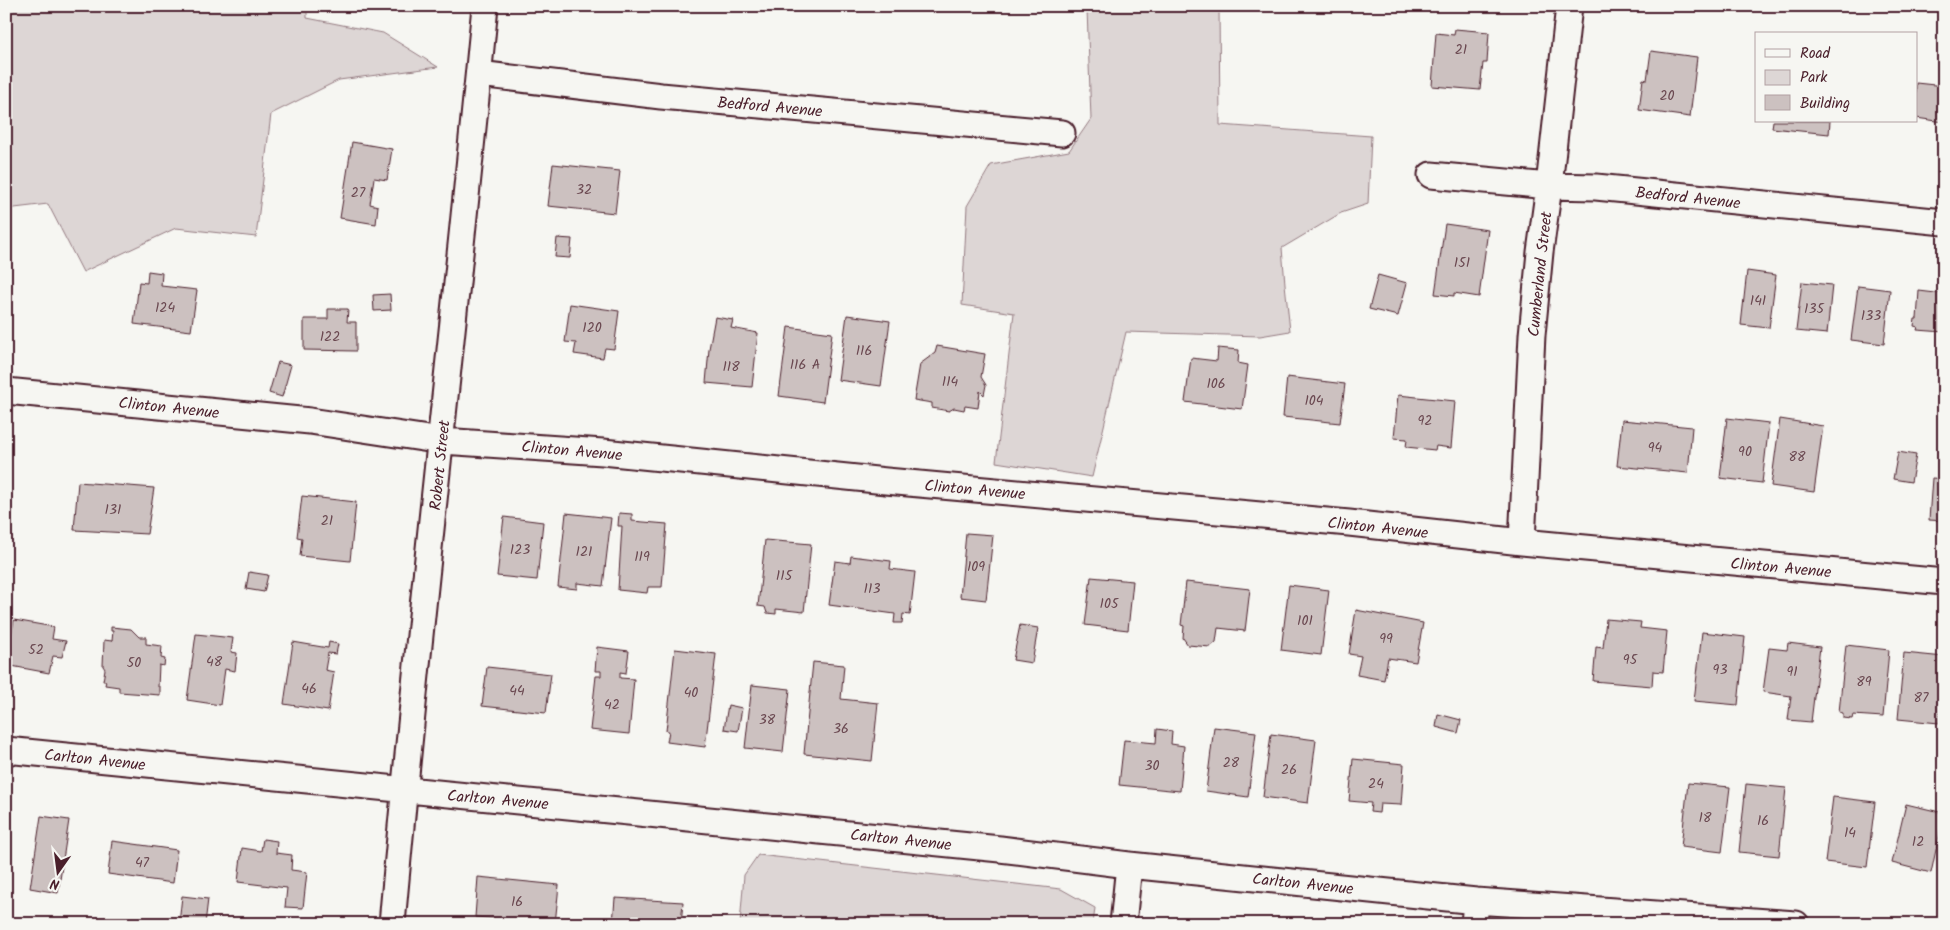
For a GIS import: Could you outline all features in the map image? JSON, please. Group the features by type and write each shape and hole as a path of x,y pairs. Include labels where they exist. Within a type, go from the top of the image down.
{"street":[{"name":"Robert Street","path":"392,924 404,790 442,441 485,6"},
{"name":"Cumberland Street","path":"1522,542 1532,335 1569,6"},
{"name":"Bedford Avenue","path":"479,74 661,96 1062,133"},
{"name":"Bedford Avenue","path":"1432,175 1549,186 1596,187 1944,222"},
{"name":"Clinton Avenue","path":"6,391 310,421 442,441 603,452 886,481 1350,523 1522,542 1944,582"},
{"name":"Carlton Avenue","path":"6,750 1000,849 1475,912 1796,924"},
{"path":"1123,924 1129,865"}],"green space":[{"path":"6,6 307,6 307,18 383,33 438,67 339,80 271,114 256,237 176,228 83,272 48,204 6,209"},
{"path":"1090,6 1219,6 1220,125 1371,136 1368,204 1341,213 1282,248 1290,331 1260,336 1126,332 1092,477 996,462 1014,313 962,305 967,206 991,165 1069,151 1091,119 1087,9"},
{"path":"758,855 1061,889 1095,908 1093,924 740,924 744,875"}],"building":[{"path":"1455,29 1489,32 1487,63 1483,63 1480,90 1432,86 1436,33 1454,35"},
{"path":"1651,51 1697,57 1690,117 1639,110 1643,79 1647,80"},
{"path":"1918,83 1944,86 1944,122 1918,118"},
{"path":"1773,122 1830,122 1829,134 1772,128"},
{"path":"352,142 392,149 387,180 374,178 370,204 378,206 376,224 340,218"},
{"path":"553,164 620,171 615,213 548,206"},
{"path":"1445,224 1488,230 1479,297 1454,293 1454,296 1435,294"},
{"path":"557,238 572,239 570,258 555,257"},
{"path":"148,271 162,273 161,286 197,290 191,331 134,324 139,282 147,283"},
{"path":"1747,271 1776,275 1769,328 1741,325"},
{"path":"1378,275 1407,283 1398,316 1369,309"},
{"path":"1802,282 1832,285 1827,334 1796,331"},
{"path":"1858,286 1890,290 1884,344 1851,340"},
{"path":"1919,291 1944,294 1944,332 1917,330 1918,327 1914,326 1915,319 1917,319"},
{"path":"390,294 391,310 374,311 373,295"},
{"path":"570,304 619,311 614,349 605,348 603,358 574,354 576,343 565,342"},
{"path":"328,309 348,309 347,322 356,322 356,351 304,350 304,319 328,319"},
{"path":"847,315 890,321 881,386 838,380"},
{"path":"715,317 733,320 731,328 758,333 752,387 706,383 709,349"},
{"path":"788,327 832,333 823,402 779,396"},
{"path":"937,346 985,354 981,377 986,385 984,395 980,391 978,408 965,406 964,410 954,408 949,411 932,408 932,403 914,400 920,364 935,353"},
{"path":"1218,348 1239,350 1238,363 1248,365 1242,409 1185,402 1191,358 1217,361"},
{"path":"278,362 291,365 282,397 269,393"},
{"path":"1287,377 1345,384 1340,423 1283,417"},
{"path":"1398,395 1455,401 1451,448 1436,446 1435,450 1406,447 1407,439 1394,438"},
{"path":"1727,418 1769,423 1762,483 1720,478"},
{"path":"1780,419 1823,426 1814,492 1771,486"},
{"path":"1622,420 1692,427 1688,473 1617,466"},
{"path":"1898,452 1916,455 1911,482 1893,479"},
{"path":"1932,478 1944,479 1944,521 1929,520"},
{"path":"78,482 154,488 147,534 74,530"},
{"path":"302,496 356,502 350,561 300,556 302,538 297,537"},
{"path":"566,513 611,518 603,586 577,583 577,589 558,587"},
{"path":"619,513 632,514 632,521 667,524 662,587 648,587 647,593 618,590 622,526 618,526"},
{"path":"504,517 543,522 537,580 497,576"},
{"path":"966,533 993,535 986,600 960,597"},
{"path":"765,540 811,544 804,612 776,609 776,614 767,613 765,607 758,606"},
{"path":"851,556 891,561 890,569 915,572 910,615 903,614 902,623 894,623 895,614 829,605 835,561 850,563"},
{"path":"249,572 268,575 264,592 246,589"},
{"path":"1091,577 1133,581 1128,630 1085,625"},
{"path":"1186,582 1250,589 1245,631 1218,628 1216,642 1210,647 1188,645 1183,638 1184,626 1181,625"},
{"path":"1289,585 1329,590 1321,655 1281,650"},
{"path":"1356,610 1423,623 1416,662 1388,658 1384,680 1357,675 1361,656 1349,654"},
{"path":"1606,619 1641,622 1640,628 1667,631 1663,672 1653,671 1652,686 1593,681 1596,647 1603,648"},
{"path":"14,620 54,627 52,639 66,641 62,657 53,656 49,673 6,665"},
{"path":"1020,625 1038,628 1032,663 1013,660"},
{"path":"111,627 131,629 139,637 146,637 146,644 162,646 161,658 165,659 164,666 159,665 158,687 160,687 160,695 119,692 119,687 105,685 106,681 103,681 105,669 103,666 104,640 112,641 113,631 111,631"},
{"path":"1702,632 1745,637 1738,705 1694,701"},
{"path":"196,634 233,638 231,652 237,653 235,671 225,669 220,705 187,700"},
{"path":"293,642 328,648 329,642 338,644 336,654 328,653 325,670 334,672 328,711 284,704"},
{"path":"1788,643 1820,647 1811,722 1788,720 1791,696 1763,692 1769,648 1787,650"},
{"path":"1846,645 1889,650 1883,717 1853,715 1852,719 1843,718 1843,713 1839,712"},
{"path":"597,647 629,651 626,673 620,672 620,678 634,679 629,734 590,730 596,676 601,676 601,671 595,671"},
{"path":"675,649 716,654 705,747 667,742 669,731 666,731"},
{"path":"1904,653 1944,657 1939,723 1898,719"},
{"path":"813,662 844,665 841,699 878,703 872,761 804,754"},
{"path":"487,667 551,674 546,713 482,706"},
{"path":"752,685 790,689 783,752 745,748"},
{"path":"728,705 742,708 738,731 724,729"},
{"path":"1438,714 1461,720 1458,733 1436,727"},
{"path":"1214,727 1256,732 1248,797 1206,791"},
{"path":"1157,729 1172,731 1171,744 1184,746 1180,791 1119,785 1124,740 1156,743"},
{"path":"1271,734 1316,740 1308,803 1263,797"},
{"path":"1353,759 1404,764 1401,805 1380,804 1379,813 1370,812 1371,803 1349,801"},
{"path":"1688,783 1730,787 1722,852 1681,847"},
{"path":"1746,784 1786,788 1779,856 1739,852"},
{"path":"1833,797 1875,802 1867,867 1825,862"},
{"path":"1906,804 1944,813 1931,873 1892,863"},
{"path":"41,816 69,820 58,893 30,888"},
{"path":"263,839 277,841 276,853 292,855 291,870 307,872 303,908 285,907 287,888 238,882 242,848 261,851"},
{"path":"112,841 177,850 173,883 108,874"},
{"path":"478,877 559,885 555,924 522,921 521,924 500,924 500,919 475,917"},
{"path":"182,896 208,899 205,924 179,924"},
{"path":"615,898 683,902 681,924 613,924"}]}
